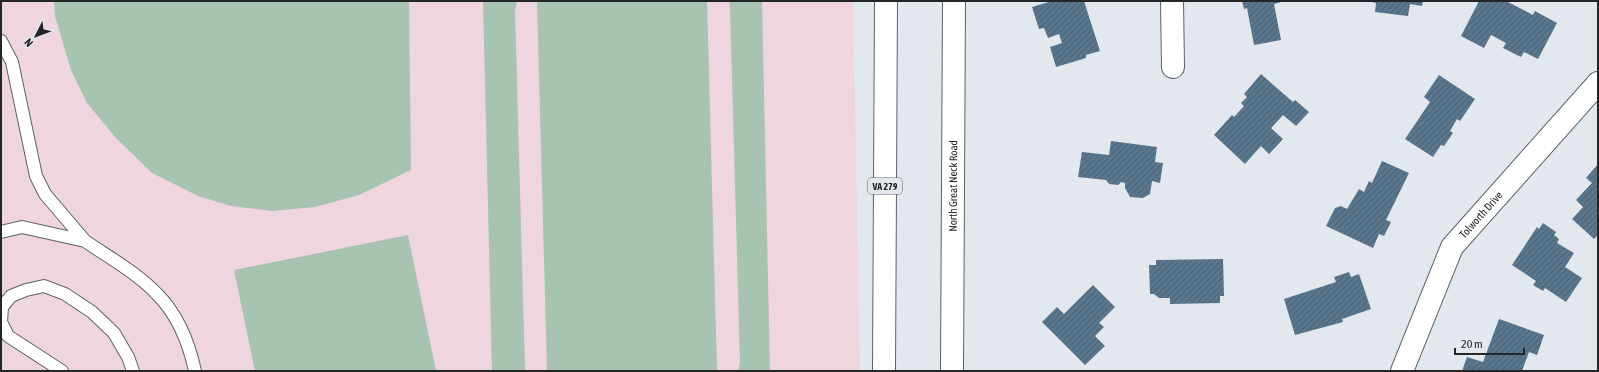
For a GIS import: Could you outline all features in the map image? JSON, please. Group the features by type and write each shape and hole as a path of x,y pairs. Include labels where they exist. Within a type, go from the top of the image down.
{"main road":[{"name":"VA 279","path":"884,371 886,1"},
{"name":"North Great Neck Road","path":"952,371 954,1"},
{"path":"1172,1 1173,67"},
{"name":"Tolworth Drive","path":"1402,371 1452,247 1598,83"}],"lane":[{"path":"1,41 12,62 36,176 44,194 85,241 137,276 158,295 175,318 190,349 195,371"},
{"path":"1,232 22,227 85,241"},
{"path":"62,371 8,336 1,322 2,307 11,296 26,290 44,286 65,294 92,312 114,333 128,357 132,371"}],"shaded area":[{"path":"1,1 853,1 860,371 1,371"}],"green space":[{"path":"54,1 409,1 411,170 359,195 315,207 272,211 231,206 198,196 152,173 116,138 87,103 71,70 55,16"},
{"path":"483,1 517,1 515,11 525,371 492,371"},
{"path":"537,1 707,1 717,371 547,371"},
{"path":"729,1 762,1 770,371 738,371 740,362"},
{"path":"408,235 436,371 255,371 234,270"}],"building":[{"path":"1052,1 1084,1 1100,51 1086,55 1086,58 1056,67 1050,47 1062,43 1059,34 1048,38 1044,28 1039,29 1032,7"},
{"path":"1242,1 1285,1 1274,4 1281,40 1254,45 1247,8 1244,9"},
{"path":"1367,1 1423,1 1422,6 1410,4 1408,16 1375,12 1376,3"},
{"path":"1479,1 1506,1 1533,15 1535,11 1557,23 1538,59 1524,52 1521,57 1503,48 1506,43 1491,35 1484,48 1461,36"},
{"path":"1261,74 1293,102 1295,100 1309,112 1296,126 1283,115 1271,128 1283,139 1269,154 1261,146 1245,164 1214,135 1232,115 1234,117 1244,106 1241,103 1247,97 1244,94"},
{"path":"1439,75 1475,99 1460,121 1457,119 1450,131 1453,133 1444,146 1441,145 1433,157 1405,139 1430,102 1424,97"},
{"path":"1111,141 1157,147 1155,162 1163,163 1160,183 1152,181 1150,194 1143,198 1130,197 1125,188 1125,183 1121,182 1118,185 1109,184 1106,180 1078,177 1082,152 1109,155"},
{"path":"1382,161 1409,173 1386,220 1391,222 1384,236 1379,234 1373,248 1326,226 1335,208 1341,206 1347,209 1359,189 1364,192 1369,181 1372,183"},
{"path":"1598,164 1598,235 1594,239 1572,219 1583,207 1576,200 1592,183 1586,178"},
{"path":"1543,223 1556,232 1554,235 1559,239 1557,243 1574,253 1565,267 1582,278 1566,302 1545,288 1543,291 1533,285 1536,281 1512,265 1537,227 1539,229"},
{"path":"1223,259 1224,296 1220,296 1220,303 1170,304 1170,298 1159,298 1154,294 1150,294 1149,265 1156,265 1156,260"},
{"path":"1349,272 1351,277 1359,274 1371,309 1342,319 1343,322 1295,335 1284,299 1336,282 1334,277"},
{"path":"1093,285 1115,307 1099,323 1104,327 1095,336 1105,346 1085,365 1042,322 1057,307 1064,314"},
{"path":"1499,319 1544,335 1537,355 1529,352 1522,371 1462,371 1467,357 1483,362"}]}
